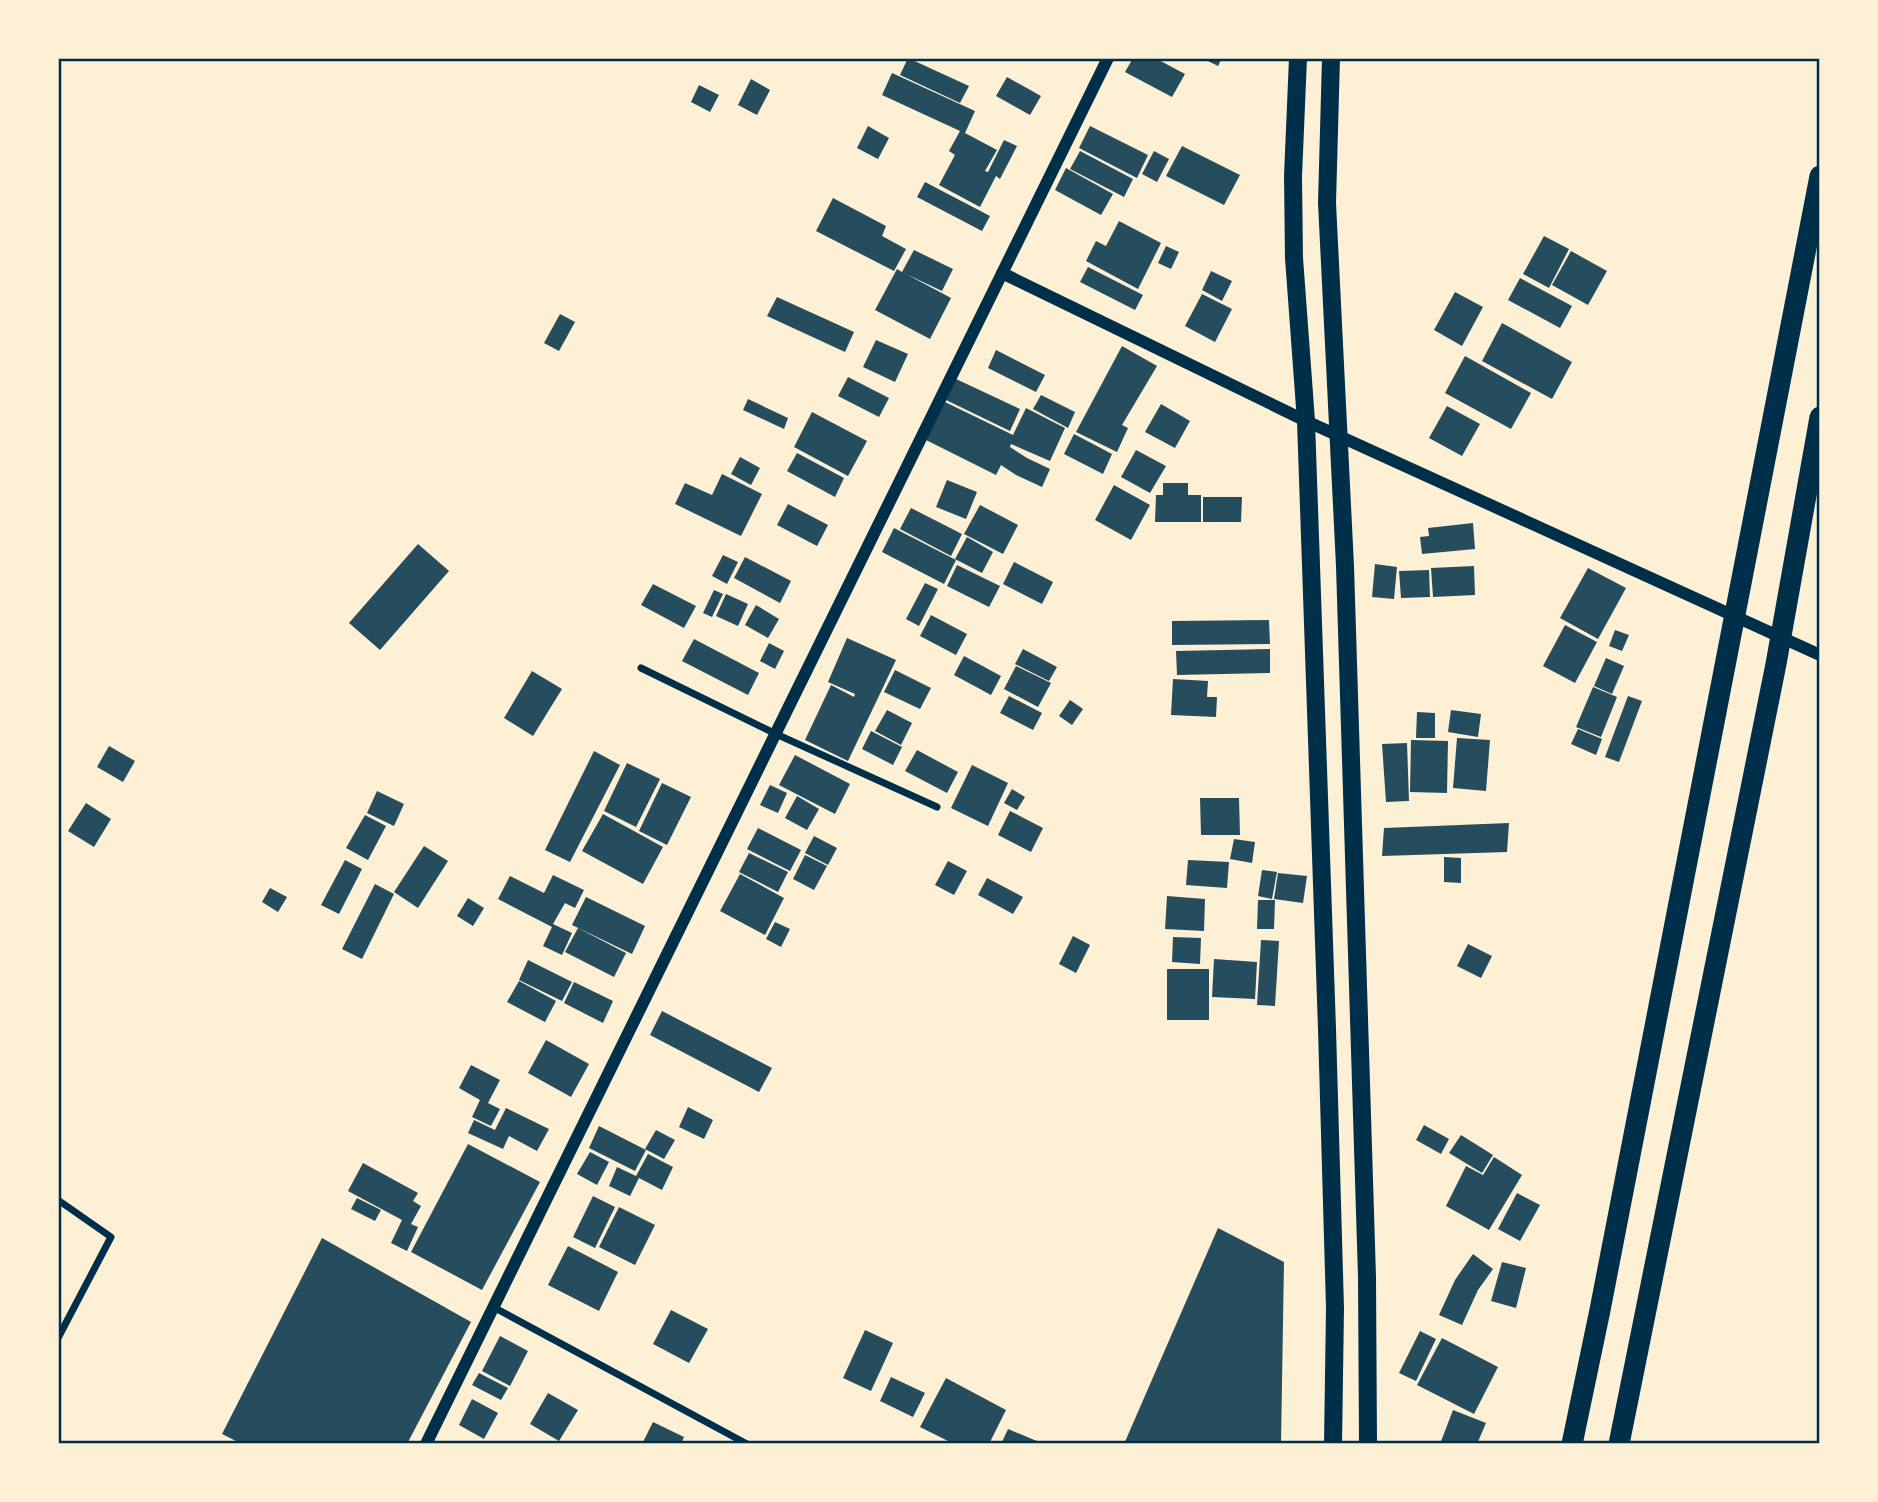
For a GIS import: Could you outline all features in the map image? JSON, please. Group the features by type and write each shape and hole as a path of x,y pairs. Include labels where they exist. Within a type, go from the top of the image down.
{"highway":[{"path":"1572,1444 1820,176"},
{"path":"1619,1444 1776,663 1820,417"}],"main road":[{"path":"1298,58 1293,176 1294,258 1306,421 1335,1294 1333,1444"},
{"path":"1331,58 1327,203 1345,579 1367,1277 1368,1444"}],"street":[{"path":"426,1444 1108,58"},
{"path":"1002,273 1338,436 1820,655"},
{"path":"641,668 776,734 937,807"},
{"path":"58,1200 111,1237 58,1338"},
{"path":"495,1308 747,1444"}],"building":[{"path":"908,58 969,86 960,103 900,75"},
{"path":"1133,58 1155,58 1185,74 1172,97 1125,72"},
{"path":"1202,58 1222,58 1218,66"},
{"path":"892,73 975,111 965,133 997,150 985,171 988,172 1004,140 1017,146 1000,179 996,176 980,207 939,185 955,155 949,151 960,131 882,95"},
{"path":"1007,77 1041,96 1030,115 996,96"},
{"path":"751,79 770,90 757,115 738,105"},
{"path":"699,85 719,95 710,112 691,102"},
{"path":"868,126 889,138 878,159 857,148"},
{"path":"1090,126 1148,155 1137,178 1079,148"},
{"path":"1182,146 1240,175 1224,205 1166,176"},
{"path":"1080,151 1133,179 1124,197 1070,169"},
{"path":"1154,151 1169,159 1157,182 1142,174"},
{"path":"1066,168 1113,194 1101,215 1055,190"},
{"path":"925,182 990,216 982,231 917,197"},
{"path":"833,198 886,226 882,236 906,249 894,271 816,231"},
{"path":"1119,221 1161,243 1138,289 1086,261 1096,241 1106,246"},
{"path":"1544,236 1569,249 1549,288 1523,274"},
{"path":"1166,246 1179,252 1171,269 1158,263"},
{"path":"914,250 953,269 942,291 906,274 951,298 930,339 875,310 897,269 902,272"},
{"path":"1571,251 1607,271 1588,305 1552,285"},
{"path":"1088,267 1143,295 1135,310 1080,282"},
{"path":"1211,271 1232,281 1222,301 1202,290"},
{"path":"1520,278 1572,306 1560,328 1508,300"},
{"path":"1455,292 1483,307 1462,346 1434,330"},
{"path":"1202,294 1232,309 1215,342 1185,326"},
{"path":"777,297 854,332 845,352 767,316"},
{"path":"560,314 575,322 559,351 544,343"},
{"path":"1502,323 1572,362 1552,399 1482,361"},
{"path":"876,340 908,354 895,382 863,367"},
{"path":"1122,346 1157,366 1122,425 1128,428 1117,452 1076,432"},
{"path":"996,350 1045,375 1036,392 988,368"},
{"path":"1465,356 1531,393 1511,429 1445,393"},
{"path":"848,377 889,398 879,417 838,396"},
{"path":"956,379 1020,409 1010,431 946,400"},
{"path":"1041,395 1075,412 1068,428 1033,409"},
{"path":"748,399 788,418 784,429 743,410"},
{"path":"945,402 1013,435 1026,408 1065,428 1050,461 1011,444 1010,447 1027,458 1050,469 1042,487 1001,465 996,475 926,440"},
{"path":"1161,404 1190,421 1175,448 1145,432"},
{"path":"1447,406 1480,424 1462,456 1429,438"},
{"path":"812,412 867,441 848,476 794,447"},
{"path":"1074,434 1112,454 1103,474 1064,454"},
{"path":"1136,450 1166,466 1150,493 1121,477"},
{"path":"797,453 844,478 835,497 787,471"},
{"path":"740,457 760,468 751,485 731,474"},
{"path":"722,474 762,494 741,536 675,504 685,483 712,495"},
{"path":"947,480 977,492 966,519 936,507"},
{"path":"1163,483 1188,483 1188,495 1201,495 1201,522 1155,522 1156,495 1163,495"},
{"path":"1114,485 1150,505 1131,540 1095,520"},
{"path":"1203,497 1242,497 1241,522 1203,522"},
{"path":"788,504 828,525 817,546 777,525"},
{"path":"980,505 1018,525 1003,554 964,534"},
{"path":"911,508 962,534 951,556 900,529"},
{"path":"1473,523 1475,549 1422,554 1420,537 1429,536 1428,528"},
{"path":"894,528 956,560 944,584 882,552"},
{"path":"967,537 993,552 982,573 955,559"},
{"path":"418,544 449,571 380,650 349,623"},
{"path":"723,555 738,562 727,584 712,576"},
{"path":"745,557 791,581 780,603 734,578"},
{"path":"1014,562 1053,582 1042,604 1003,584"},
{"path":"1375,564 1397,567 1394,599 1372,597"},
{"path":"957,565 1000,586 989,607 947,586"},
{"path":"1474,566 1475,595 1433,597 1431,568"},
{"path":"1588,568 1626,588 1598,639 1560,618"},
{"path":"1429,570 1430,597 1401,598 1399,571"},
{"path":"925,583 938,589 919,626 906,619"},
{"path":"653,584 696,606 684,628 641,605"},
{"path":"714,590 723,594 712,617 703,613"},
{"path":"726,594 748,604 738,626 716,616"},
{"path":"756,605 779,619 768,638 745,625"},
{"path":"931,615 967,634 956,655 920,636"},
{"path":"1269,620 1270,644 1172,645 1172,621"},
{"path":"1565,625 1597,642 1575,683 1543,666"},
{"path":"1615,630 1629,635 1622,651 1609,646"},
{"path":"847,638 896,660 848,761 805,740 831,685 854,697 855,694 828,682"},
{"path":"694,639 759,673 748,695 682,661"},
{"path":"769,643 784,651 775,669 760,661"},
{"path":"1023,649 1057,667 1049,681 1015,664"},
{"path":"1270,649 1270,673 1177,675 1176,651"},
{"path":"964,656 1001,676 991,695 954,675"},
{"path":"1606,658 1624,666 1612,694 1594,686"},
{"path":"1016,666 1051,683 1038,707 1004,689"},
{"path":"895,670 931,688 920,709 884,692"},
{"path":"532,671 562,689 533,736 504,718"},
{"path":"1173,679 1208,681 1207,697 1217,697 1216,717 1171,715"},
{"path":"1593,687 1617,697 1601,737 1576,727"},
{"path":"1009,696 1042,713 1033,730 1000,713"},
{"path":"1628,696 1642,701 1619,762 1605,757"},
{"path":"1070,700 1083,709 1072,725 1059,716"},
{"path":"887,710 912,723 901,745 875,731"},
{"path":"1451,710 1481,714 1478,737 1448,732"},
{"path":"1417,712 1435,713 1435,738 1416,738"},
{"path":"1578,729 1602,739 1596,755 1571,744"},
{"path":"871,731 902,747 893,765 862,749"},
{"path":"1457,738 1490,740 1486,791 1453,788"},
{"path":"1411,740 1448,741 1447,793 1410,792"},
{"path":"1407,743 1409,801 1386,802 1382,744"},
{"path":"109,746 135,761 123,782 97,767"},
{"path":"917,750 958,772 947,793 905,771"},
{"path":"594,751 620,765 570,862 545,850"},
{"path":"795,755 850,784 835,814 779,785"},
{"path":"627,763 660,779 636,827 604,811"},
{"path":"972,765 1008,783 988,826 951,808"},
{"path":"662,783 691,797 667,845 639,831"},
{"path":"770,785 787,793 778,813 760,805"},
{"path":"1012,789 1025,797 1017,810 1004,803"},
{"path":"377,791 404,804 394,826 367,813"},
{"path":"797,796 819,809 807,830 785,818"},
{"path":"1200,798 1239,798 1240,835 1201,835"},
{"path":"86,803 111,819 94,847 68,831"},
{"path":"1010,811 1043,828 1031,852 998,835"},
{"path":"603,814 663,847 643,884 582,851"},
{"path":"365,815 386,826 368,860 346,848"},
{"path":"1509,823 1507,852 1382,856 1384,828"},
{"path":"758,828 801,850 790,871 747,849"},
{"path":"814,836 837,848 828,865 805,853"},
{"path":"1234,839 1255,842 1252,863 1230,859"},
{"path":"424,846 448,861 418,908 394,892"},
{"path":"749,853 788,872 778,892 739,872"},
{"path":"805,855 827,866 814,890 793,879"},
{"path":"1444,857 1461,858 1461,883 1444,882"},
{"path":"345,860 362,869 339,914 321,905"},
{"path":"1188,860 1229,862 1227,888 1186,885"},
{"path":"948,861 967,871 954,895 935,885"},
{"path":"1262,870 1277,872 1272,899 1258,896"},
{"path":"1278,873 1307,876 1303,903 1274,899"},
{"path":"740,874 784,898 765,935 720,911"},
{"path":"553,875 584,890 575,908 565,903 553,924 572,933 562,955 543,946 552,927 498,899 510,876 544,893"},
{"path":"987,878 1023,897 1013,914 978,895"},
{"path":"375,884 394,894 362,959 342,949"},
{"path":"270,888 287,897 278,912 262,902"},
{"path":"1167,896 1205,899 1204,931 1165,929"},
{"path":"586,897 645,926 632,954 572,925"},
{"path":"468,898 484,908 473,926 457,916"},
{"path":"1258,900 1275,900 1274,929 1257,929"},
{"path":"775,922 790,929 781,947 766,939"},
{"path":"578,928 626,953 614,977 565,952"},
{"path":"1073,936 1090,945 1076,973 1059,964"},
{"path":"1173,937 1201,938 1200,964 1172,962"},
{"path":"1261,940 1279,941 1275,1006 1257,1005"},
{"path":"1468,944 1492,956 1481,978 1457,966"},
{"path":"1214,959 1257,962 1255,999 1212,997"},
{"path":"528,960 572,982 562,1001 519,980"},
{"path":"1167,969 1209,969 1209,1020 1167,1020"},
{"path":"519,981 556,1001 545,1022 507,1002"},
{"path":"574,982 613,1001 603,1023 564,1003"},
{"path":"662,1011 772,1068 759,1092 650,1035"},
{"path":"546,1040 589,1064 571,1097 528,1073"},
{"path":"471,1065 500,1080 488,1103 500,1109 491,1126 472,1117 480,1100 459,1088"},
{"path":"688,1107 713,1120 704,1139 679,1127"},
{"path":"506,1108 549,1129 537,1151 509,1136 503,1149 468,1133 474,1120 495,1130"},
{"path":"1424,1125 1449,1139 1441,1154 1416,1140"},
{"path":"599,1126 646,1150 635,1171 589,1148"},
{"path":"656,1130 675,1140 664,1159 645,1149"},
{"path":"1461,1135 1493,1155 1482,1173 1449,1153"},
{"path":"468,1144 540,1182 482,1290 411,1252"},
{"path":"590,1152 609,1162 597,1185 577,1174"},
{"path":"648,1154 673,1167 662,1190 639,1178 630,1196 609,1186 617,1167 636,1176"},
{"path":"1494,1157 1522,1175 1489,1230 1446,1206 1466,1166 1483,1175"},
{"path":"363,1163 418,1193 413,1201 421,1206 411,1224 418,1227 407,1251 391,1243 402,1220 348,1191"},
{"path":"1517,1193 1540,1205 1520,1241 1498,1229"},
{"path":"593,1196 615,1207 595,1248 573,1237"},
{"path":"357,1198 381,1210 375,1221 351,1209"},
{"path":"619,1207 655,1225 635,1265 599,1247"},
{"path":"1218,1228 1284,1262 1281,1444 1124,1444"},
{"path":"322,1238 471,1322 407,1444 242,1444 222,1434"},
{"path":"568,1246 618,1272 599,1311 548,1285"},
{"path":"1473,1254 1493,1269 1478,1290 1462,1325 1439,1315 1455,1280"},
{"path":"1502,1262 1526,1268 1516,1308 1491,1301"},
{"path":"671,1310 708,1329 689,1363 653,1344"},
{"path":"865,1330 893,1343 871,1391 843,1378"},
{"path":"1420,1331 1436,1339 1416,1381 1399,1373"},
{"path":"500,1336 528,1351 510,1386 482,1371"},
{"path":"1442,1338 1498,1367 1474,1414 1417,1385"},
{"path":"479,1373 508,1388 501,1400 472,1385"},
{"path":"891,1377 925,1393 913,1417 880,1401"},
{"path":"946,1378 1006,1410 989,1444 954,1444 920,1427"},
{"path":"548,1393 578,1410 559,1441 530,1424"},
{"path":"472,1399 498,1413 484,1439 459,1425"},
{"path":"1453,1410 1486,1423 1477,1444 1440,1444"},
{"path":"653,1422 684,1437 681,1444 642,1444"},
{"path":"1008,1429 1044,1444 1001,1444"}]}
